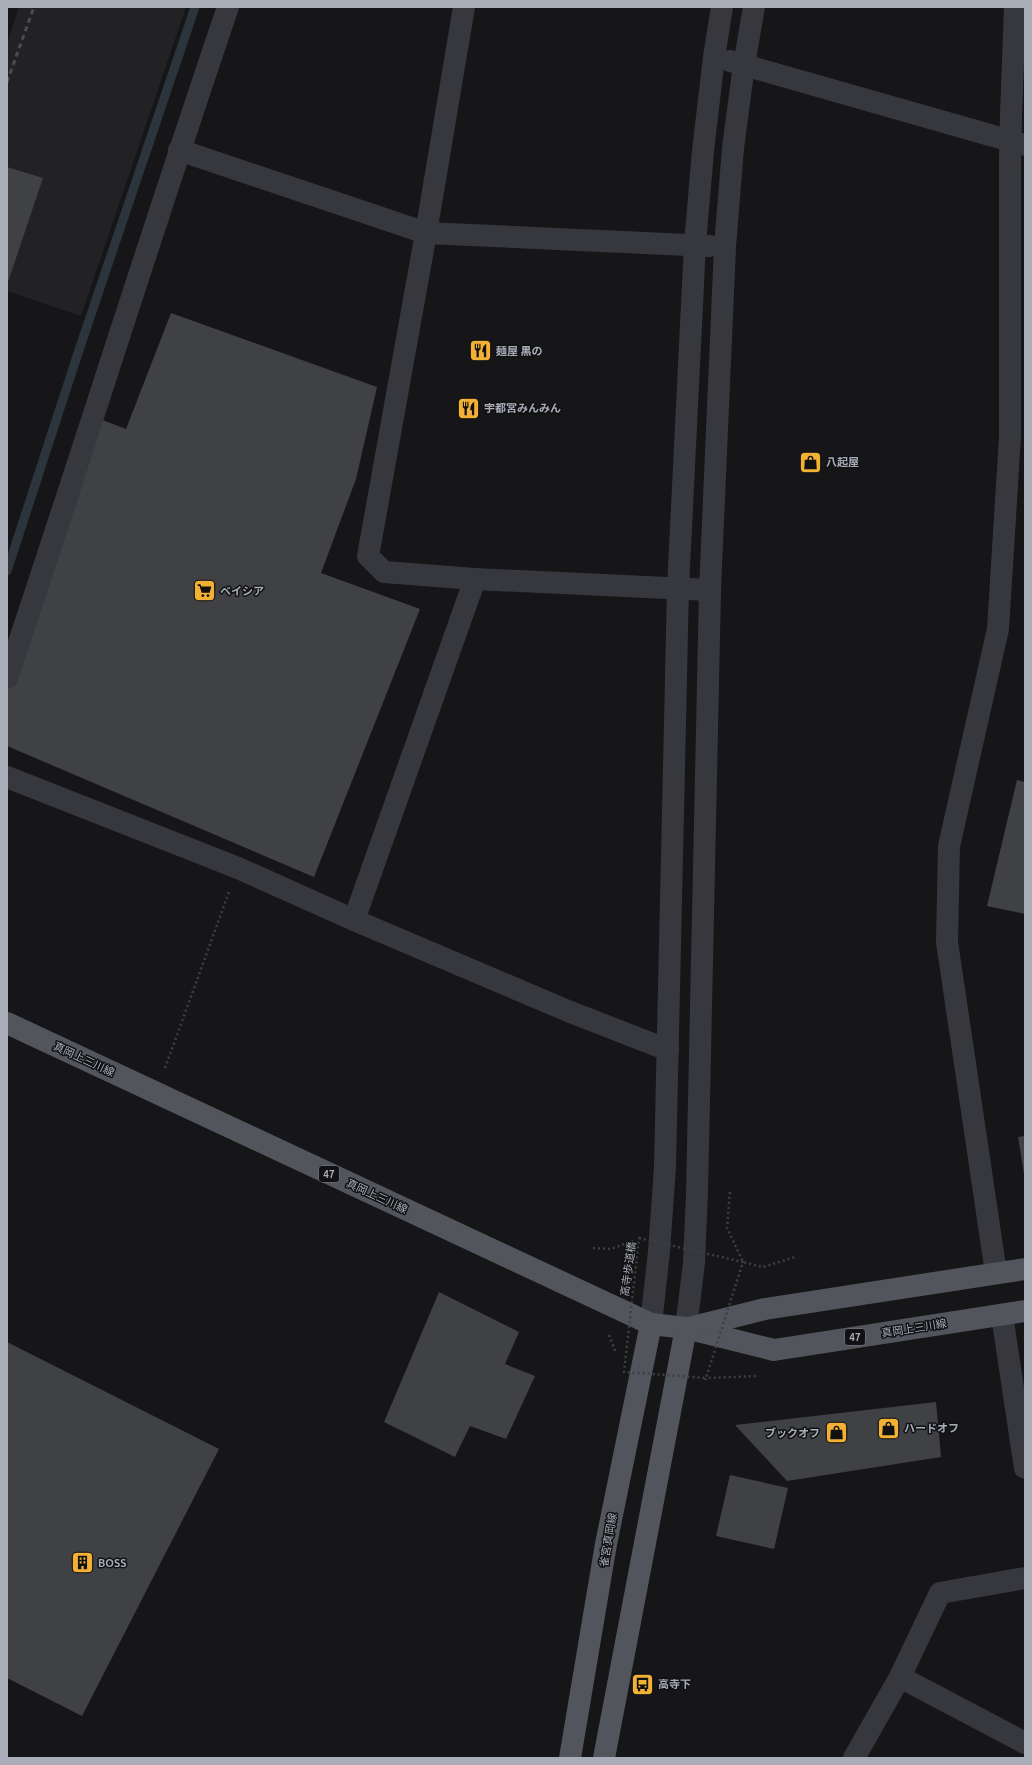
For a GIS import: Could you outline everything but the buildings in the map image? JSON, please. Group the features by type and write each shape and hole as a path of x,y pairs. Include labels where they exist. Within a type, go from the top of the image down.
{"main road":[{"name":"真岡上三川線","path":"7,1023 651,1324 686,1328 774,1350 1025,1311"},
{"name":"真岡上三川線","path":"686,1328 765,1309 1025,1269"},
{"name":"雀宮真岡線","path":"570,1758 606,1544 651,1324"},
{"path":"604,1758 686,1328"}],"street":[{"path":"7,678 72,484 179,150 228,7"},
{"path":"464,7 426,233 368,556 384,572 475,579 710,590"},
{"path":"651,1324 659,1252 665,1167 678,588 695,244 703,151 714,57 722,7"},
{"path":"686,1328 694,1263 698,1154 710,590 725,247 733,148 744,64 754,7"},
{"path":"996,1273 946,942 949,846 998,628 1010,437 1017,285 1010,161 1015,7"},
{"path":"714,57 744,64 1025,145"},
{"path":"179,150 426,233 695,244 725,247"},
{"path":"354,920 475,579"},
{"path":"7,777 238,868 354,920 568,1011 668,1050"},
{"path":"1002,1314 1025,1468"},
{"path":"854,1758 900,1677 940,1593 1025,1578"},
{"path":"900,1677 1025,1743"}],"path":[{"path":"156,1093 238,868"},
{"path":"703,1385 743,1262 727,1228 730,1192"},
{"path":"593,1248 611,1249 639,1238 640,1231"},
{"name":"高寺歩道橋","path":"706,1378 624,1372 639,1238 763,1267 795,1257"},
{"path":"706,1378 759,1376"}],"shaded area":[{"path":"19,7 186,7 81,316 7,291 7,44"}],"waterway":[{"path":"7,571 79,350 195,7"}],"railway":[{"path":"7,82 34,7"}],"place":[{"name":"麺屋 黒の","path":"480,351"},
{"name":"宇都宮みんみん","path":"469,408"},
{"name":"八起屋","path":"811,462"},
{"name":"ベイシア","path":"205,591"},
{"name":"ハードオフ","path":"888,1428"},
{"name":"ブックオフ","path":"836,1433"},
{"name":"BOSS","path":"83,1563"},
{"name":"高寺下","path":"643,1684"}]}
